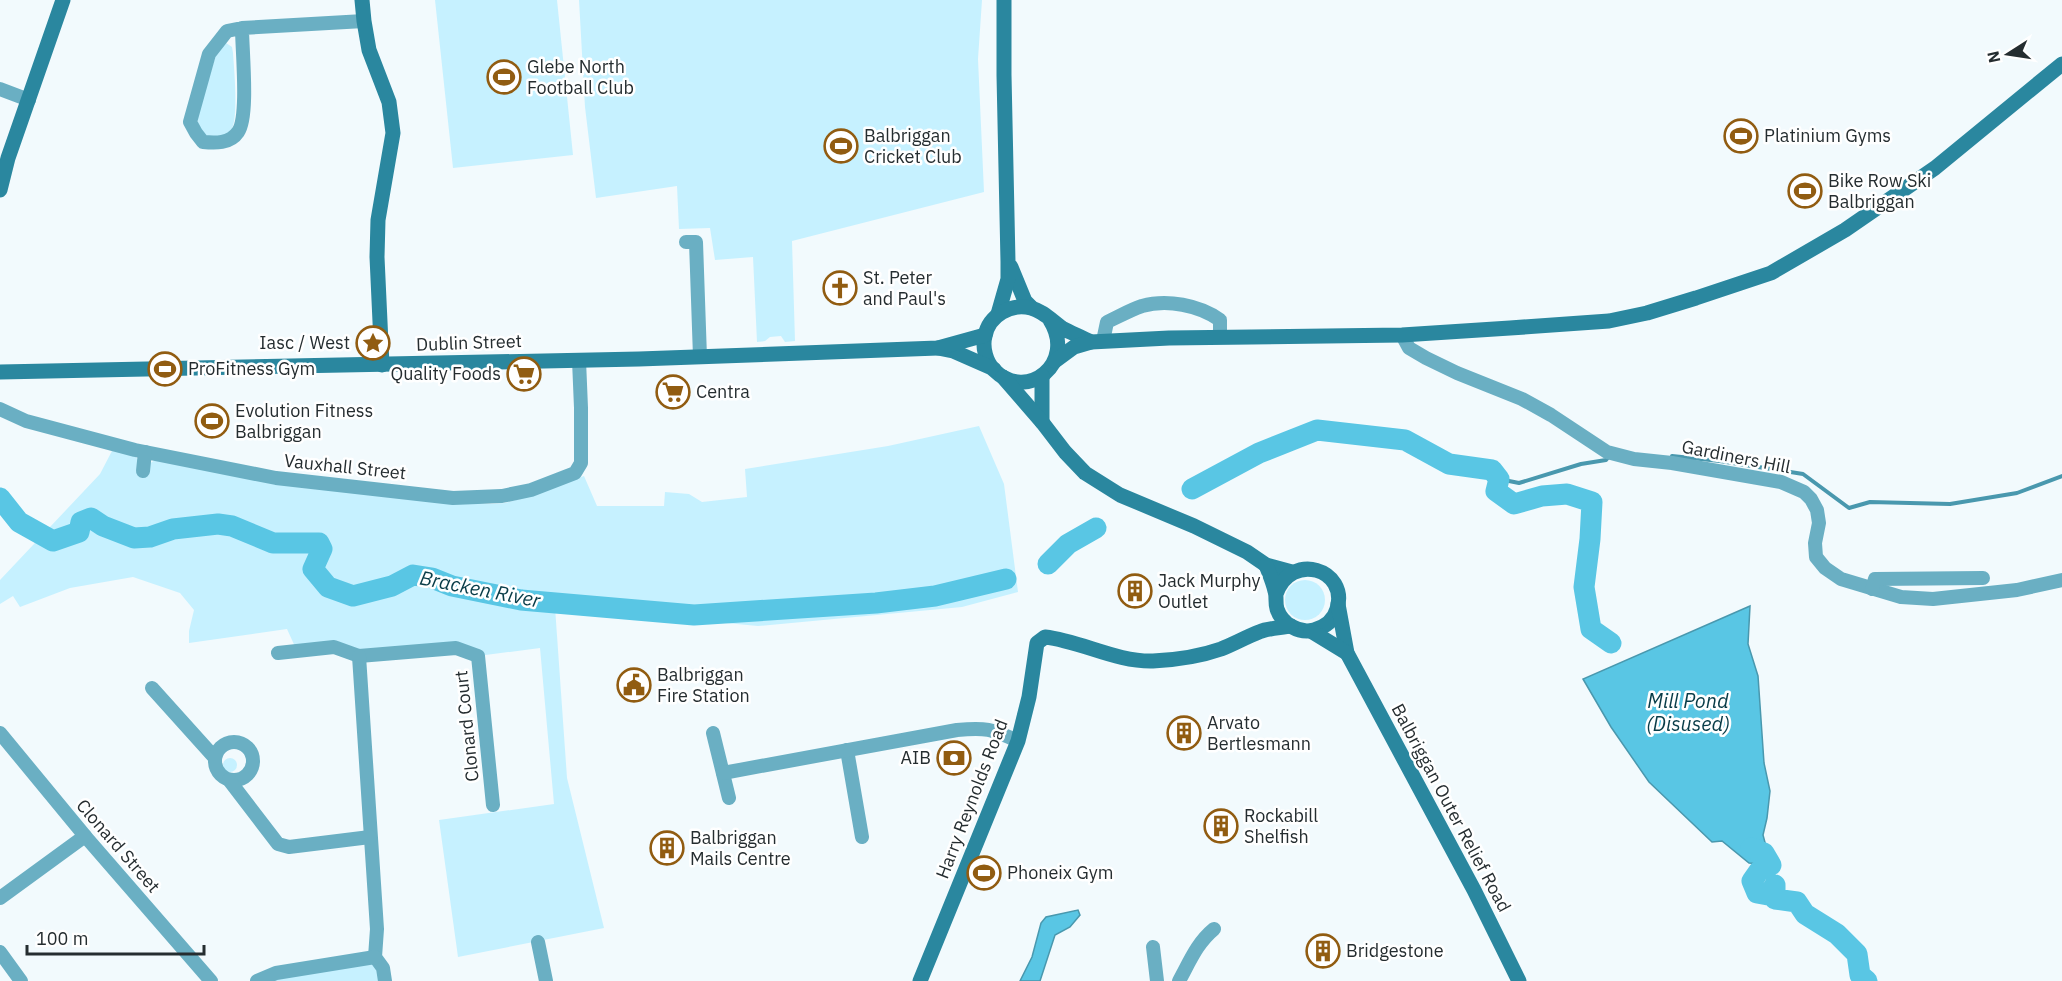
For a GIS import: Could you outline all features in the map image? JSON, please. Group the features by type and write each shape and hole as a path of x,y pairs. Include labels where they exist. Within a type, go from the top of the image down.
{"main road":[{"path":"0,190 8,158 63,0"},
{"path":"362,0 369,50 389,102 393,133 378,220 377,257 382,365"},
{"path":"1004,0 1008,279 998,314 985,335 984,348 987,359 1065,452 1086,473 1120,495 1194,526 1247,552 1266,565 1292,572"},
{"path":"998,373 1023,382 1042,376 1055,361 1074,347 1097,341 1402,335 1609,321 1677,304 1771,273 1845,230 1935,168 2062,64"},
{"path":"1008,262 1025,301 1032,308"},
{"path":"998,314 1020,306 1032,308 1042,312 1063,329 1097,341"},
{"path":"1050,320 1059,340 1059,351 1055,361"},
{"name":"Dublin Street","path":"0,372 700,357 938,348 985,335"},
{"name":"Dublin Street","path":"938,348 952,351 998,373"},
{"path":"1042,376 1042,422"},
{"path":"1261,631 1276,598 1284,578 1292,572 1311,568 1321,571 1335,585 1338,604 1330,621 1321,628 1311,631 1291,626 1283,620 1276,598 1266,565"},
{"name":"Balbriggan Outer Relief Road","path":"1338,604 1347,653 1474,890 1519,981"},
{"name":"Harry Reynolds Road","path":"920,981 1018,741 1029,697 1037,644 1045,637 1062,639 1116,656 1152,661 1218,650 1261,631 1291,626"},
{"path":"1311,631 1347,653"}],"street":[{"path":"242,28 244,116 237,133 221,143 203,142 190,122 209,54 228,31 242,28 364,21"},
{"path":"0,89 29,100"},
{"path":"686,242 696,242 700,357"},
{"path":"1097,341 1107,322 1141,306 1159,303 1187,306 1211,314 1220,320 1220,338"},
{"name":"Gardiners Hill","path":"1402,335 1409,348 1426,358 1522,399 1611,454 1781,482 1804,492 1817,510 1819,523 1815,543 1816,557 1825,568 1841,579 1900,597 1933,599 2017,590 2062,580"},
{"name":"Vauxhall Street","path":"0,409 26,421 145,452 276,478 453,498 487,498 509,495 541,486 575,473 579,469 581,463 581,408 579,360"},
{"path":"143,471 145,452"},
{"path":"1872,589 1875,579 1983,578"},
{"name":"Clonard Court","path":"278,653 334,647 359,656 456,648 478,656 493,805"},
{"path":"359,656 377,928 375,957 383,968 385,981"},
{"path":"152,688 215,758"},
{"path":"723,773 981,728 995,731 1018,741"},
{"name":"Clonard Street","path":"0,733 85,837 211,981"},
{"path":"713,733 729,798"},
{"path":"229,780 242,779 253,764 250,751 245,746 233,742 221,747 215,758 216,769 219,774 229,780 278,844 290,847 370,837"},
{"path":"847,750 862,837"},
{"path":"0,898 85,837"},
{"path":"1179,981 1193,952 1206,935 1214,929"},
{"path":"538,942 546,981"},
{"path":"1153,947 1157,981"},
{"path":"0,952 21,981"},
{"path":"257,981 276,973 375,957"}],"shaded area":[{"name":"Glebe North Football Club","path":"435,0 557,0 573,155 453,168"},
{"path":"579,0 982,0 978,59 984,192 792,241 795,341 785,342 781,336 757,342 753,257 715,260 710,228 679,229 677,186 596,198 585,107"},
{"path":"226,43 232,47 233,53 235,116 229,133 210,139 199,128 197,118 218,48"},
{"path":"979,426 1004,484 1018,592 962,607 758,626 555,607 567,778 604,928 458,957 439,820 554,804 540,648 478,656 472,653 297,651 287,629 189,643 194,610 180,593 133,577 70,588 20,607 13,596 0,604 0,580 100,474 113,449 149,464 155,460 445,502 505,503 584,476 597,506 664,506 665,492 689,494 702,502 747,497 745,469 888,446"},
{"path":"1305,580 1313,581 1319,586 1324,592 1324,608 1319,614 1313,619 1305,620 1297,619 1291,614 1286,608 1285,600 1286,592 1291,586 1297,581"},
{"path":"230,758 235,760 237,765 235,770 230,772 225,770 223,765 225,760"},
{"path":"375,957 385,981 257,981"}],"water":[{"name":"Mill Pond (Disused)","path":"1750,606 1748,644 1758,676 1764,763 1770,791 1763,835 1771,865 1749,863 1722,841 1712,842 1649,782 1611,727 1583,679"},
{"path":"1078,910 1080,915 1070,927 1055,935 1040,981 1020,981 1032,957 1041,923 1046,917"}],"waterway":[{"name":"Bracken River","path":"1192,489 1259,453 1317,430 1405,440 1449,464 1492,470 1499,479 1496,491 1514,504 1542,496 1567,494 1592,502 1584,587 1591,629 1611,643"},
{"path":"1499,479 1519,483 1581,464 1606,460 1610,455"},
{"path":"1672,456 1803,474 1849,508 1870,502 1950,504 2017,493 2062,476"},
{"name":"Bracken River","path":"0,498 19,522 53,541 79,532 81,522 91,518 103,526 134,538 150,537 173,529 218,524 232,526 273,543 319,543 322,549 313,569 328,587 353,596 392,586 413,575 432,578 452,586 521,600 694,615 876,603 935,596 1006,579"},
{"name":"Bracken River","path":"1048,564 1068,544 1096,528"},
{"name":"Bracken River","path":"1751,848 1764,853 1771,865 1759,871 1752,881 1757,893 1768,895 1775,885 1775,899 1797,902 1805,914 1837,934 1857,954 1860,975 1867,981"}],"place":[{"name":"Glebe North Football Club","path":"504,77"},
{"name":"Platinium Gyms","path":"1741,136"},
{"name":"Balbriggan Cricket Club","path":"841,146"},
{"name":"Bike Row Ski Balbriggan","path":"1805,191"},
{"name":"St. Peter and Paul's","path":"840,288"},
{"name":"Iasc / West","path":"373,343"},
{"name":"ProFitness Gym","path":"165,369"},
{"name":"Quality Foods","path":"524,374"},
{"name":"Centra","path":"673,392"},
{"name":"Evolution Fitness Balbriggan","path":"212,421"},
{"name":"Jack Murphy Outlet","path":"1135,591"},
{"name":"Balbriggan Fire Station","path":"634,685"},
{"name":"Arvato Bertlesmann","path":"1184,733"},
{"name":"AIB","path":"954,758"},
{"name":"Rockabill Shelfish","path":"1221,826"},
{"name":"Balbriggan Mails Centre","path":"667,848"},
{"name":"Phoneix Gym","path":"984,873"},
{"name":"Bridgestone","path":"1323,951"}]}
